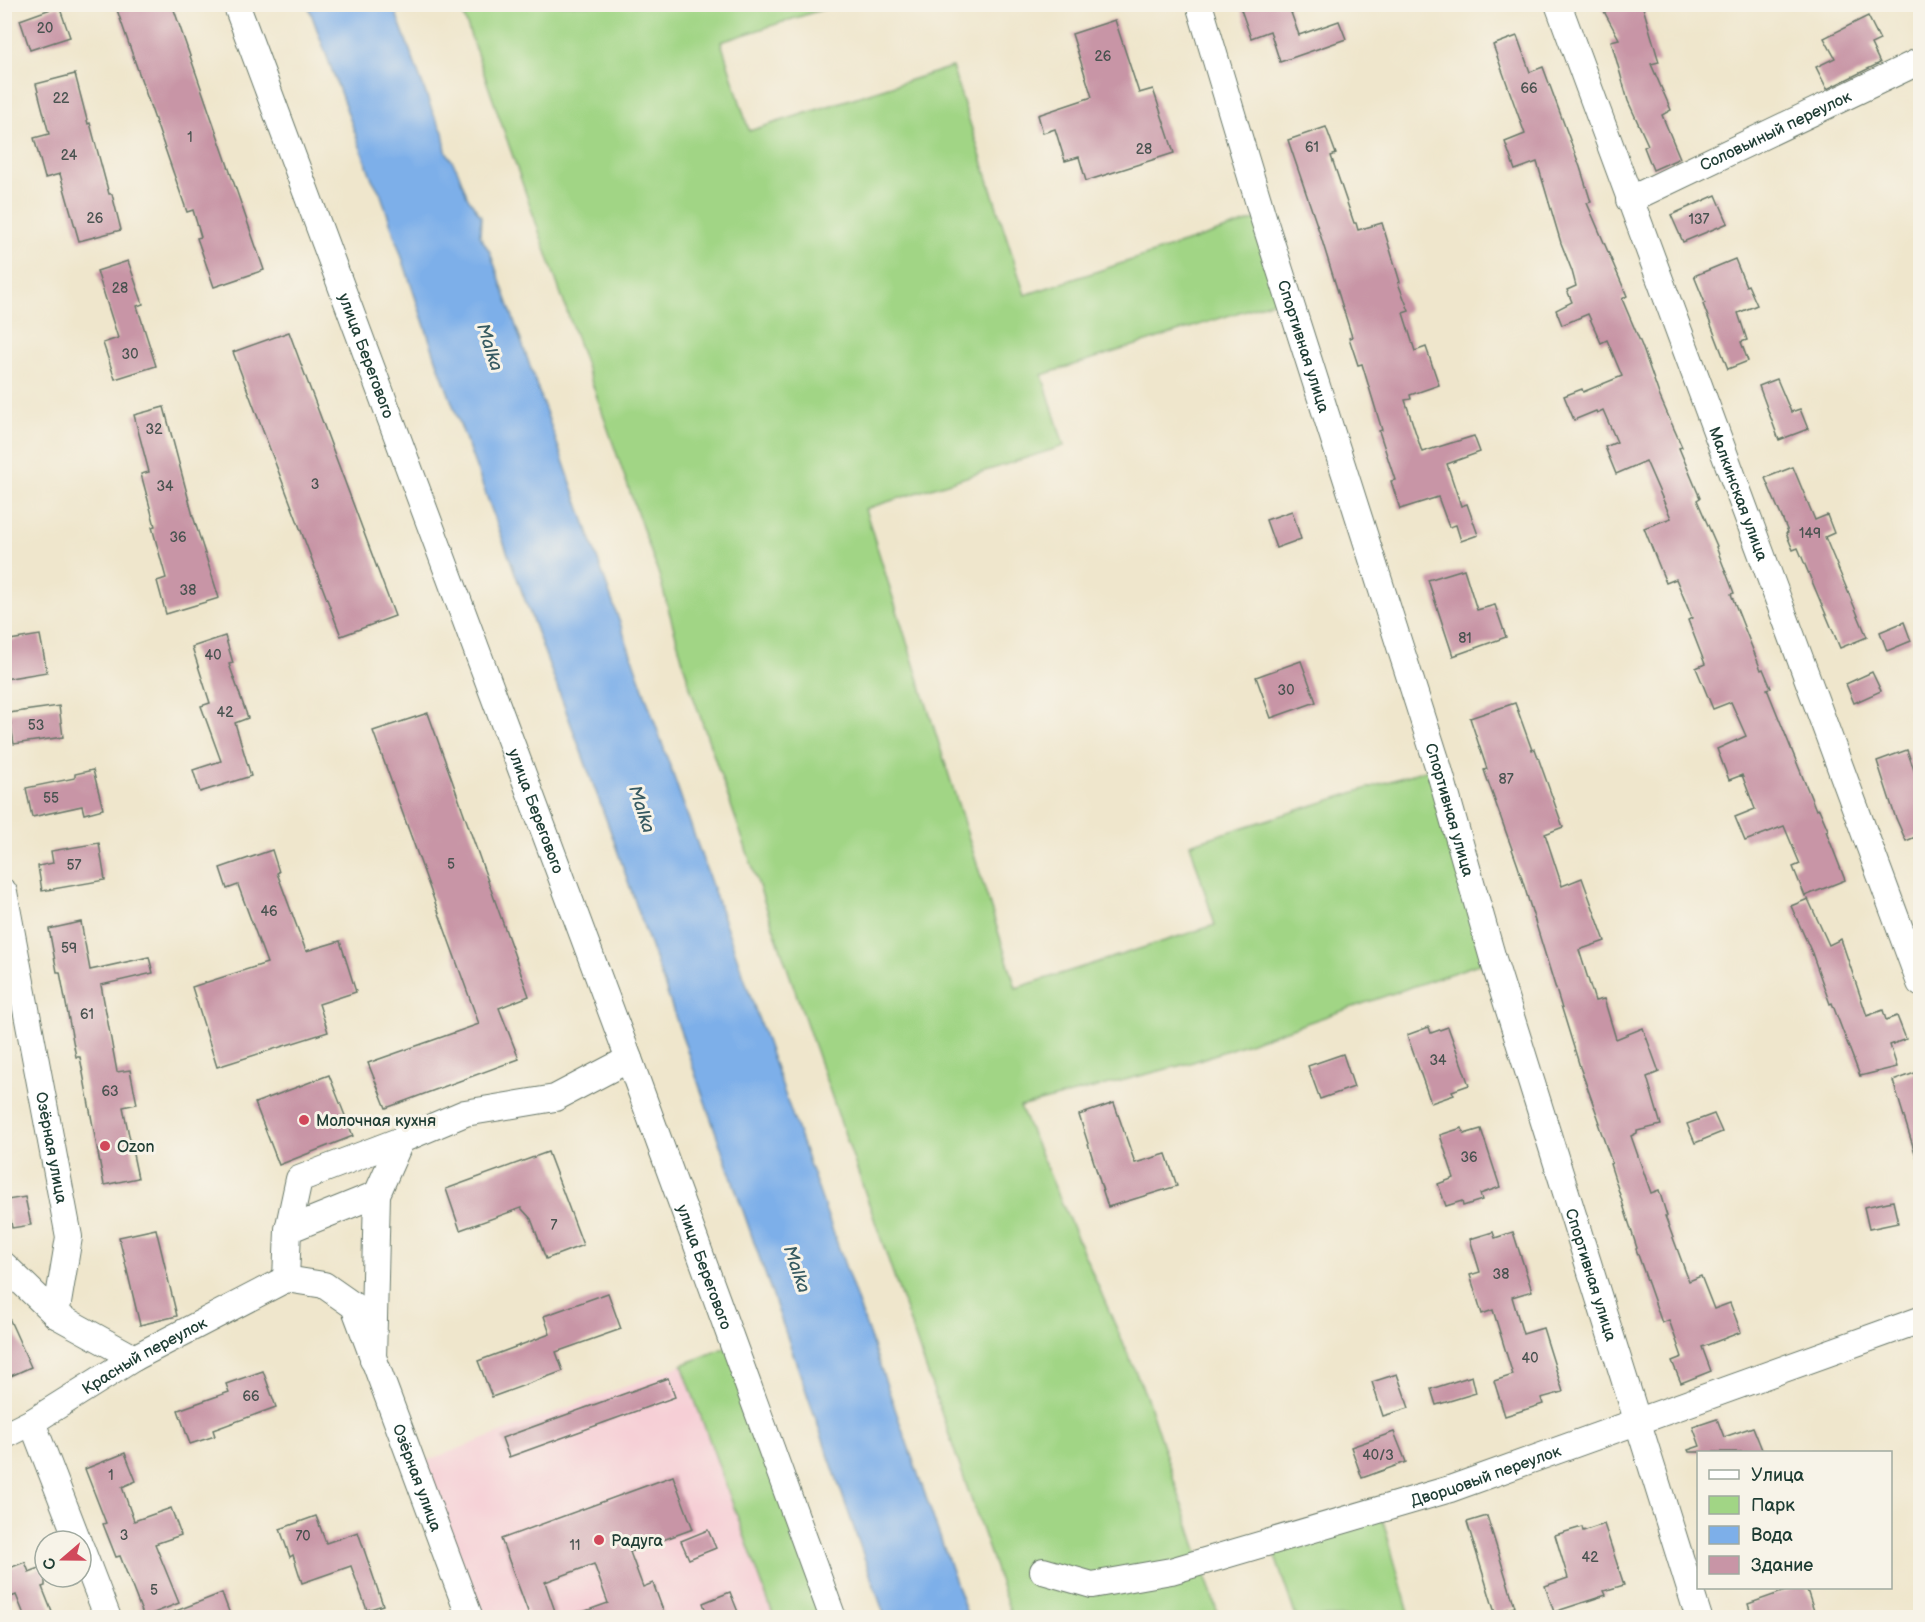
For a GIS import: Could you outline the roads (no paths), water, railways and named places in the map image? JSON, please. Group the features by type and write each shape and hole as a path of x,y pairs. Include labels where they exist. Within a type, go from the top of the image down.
{"street":[{"name":"улица Берегового","path":"236,4 629,1059 833,1617"},
{"name":"Спортивная улица","path":"1199,4 1263,217 1438,766 1493,959 1700,1617"},
{"name":"Малкинская улица","path":"1558,4 1920,983"},
{"name":"Соловьиный переулок","path":"1629,200 1920,62"},
{"name":"Озёрная улица","path":"4,892 69,1237 56,1315"},
{"path":"286,1279 288,1230 299,1179 465,1113 555,1098 629,1059"},
{"path":"373,1360 377,1194 401,1140"},
{"path":"288,1230 377,1194"},
{"path":"4,1264 56,1315 134,1358"},
{"name":"Озёрная улица","path":"286,1279 324,1285 354,1306 470,1617"},
{"name":"Красный переулок","path":"4,1436 32,1422 134,1358 286,1279"},
{"name":"Дворцовый переулок","path":"1043,1571 1092,1585 1171,1571 1449,1489 1920,1320"},
{"path":"32,1422 73,1529"},
{"path":"93,1579 108,1617"}],"water":[{"name":"Malka","path":"308,5 393,5 433,113 443,132 446,151 457,169 468,198 481,216 480,236 490,252 968,1617 885,1617 609,827 437,362 380,192 372,179"}],"place":[{"name":"Молочная кухня","path":"304,1120"},
{"name":"Ozon","path":"105,1146"},
{"name":"Радуга","path":"599,1540"}]}
